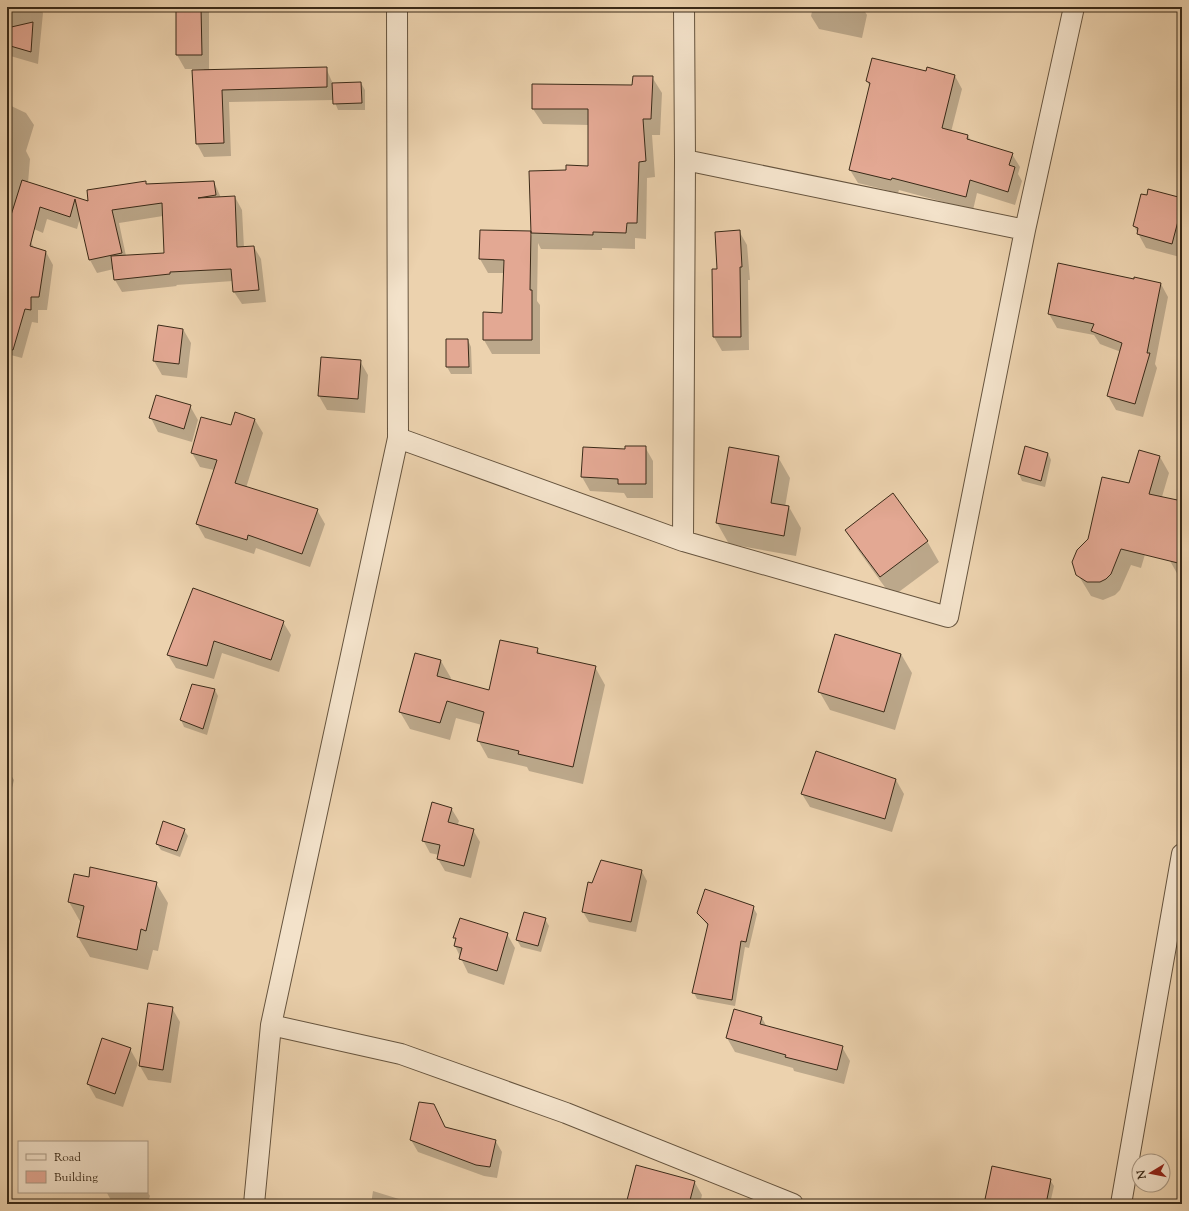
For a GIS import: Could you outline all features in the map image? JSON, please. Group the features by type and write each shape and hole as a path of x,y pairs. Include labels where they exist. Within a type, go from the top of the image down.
{"street":[{"path":"254,1204 271,1024 398,438 397,7"},
{"path":"683,541 685,160 684,7"},
{"path":"398,438 683,541 948,617 1025,230 1074,7"},
{"path":"685,160 1025,230"},
{"path":"1121,1204 1182,854"},
{"path":"271,1024 408,1057 566,1113 793,1204"}],"building":[{"path":"176,7 201,7 202,55 176,55"},
{"path":"33,22 31,52 7,45 7,28"},
{"path":"872,58 926,71 927,67 955,75 942,128 968,135 967,139 1013,153 1009,165 1015,167 1008,192 970,180 966,197 892,178 891,180 849,170 870,83 866,81"},
{"path":"327,67 327,87 222,90 224,143 196,144 192,70"},
{"path":"633,76 653,76 651,119 643,119 646,161 639,162 637,223 627,223 626,233 593,232 593,235 531,233 529,171 566,170 566,165 588,166 588,109 532,109 532,84 632,85"},
{"path":"361,82 362,103 333,104 332,83"},
{"path":"22,180 88,201 87,190 146,181 146,184 214,181 216,195 198,198 235,196 237,247 254,246 259,290 233,292 231,269 170,272 170,274 114,280 111,256 164,253 162,203 112,210 122,253 89,260 75,199 70,217 40,207 30,246 46,251 39,297 31,297 31,310 25,309 13,350 7,349 7,228"},
{"path":"1148,189 1182,198 1182,206 1172,244 1137,234 1138,228 1133,226 1141,194 1147,195"},
{"path":"480,230 531,231 530,290 532,290 532,340 483,340 483,312 502,313 504,260 479,259"},
{"path":"740,230 742,267 740,267 741,337 713,337 712,269 717,269 715,232"},
{"path":"1058,263 1134,279 1134,277 1161,283 1147,353 1150,353 1135,404 1107,396 1122,343 1091,331 1094,324 1048,314"},
{"path":"158,325 183,329 179,364 153,361"},
{"path":"446,339 468,339 469,367 446,367"},
{"path":"321,357 361,360 358,399 318,396"},
{"path":"156,395 191,405 184,429 149,418"},
{"path":"235,412 255,419 235,483 318,509 302,554 248,535 247,540 196,524 217,460 191,453 201,417 231,425"},
{"path":"625,446 646,446 646,484 618,484 618,479 581,477 583,447 625,449"},
{"path":"1025,446 1048,453 1041,481 1018,474"},
{"path":"729,447 779,456 771,503 789,506 784,536 716,523"},
{"path":"1139,450 1160,456 1149,494 1182,501 1182,564 1121,549 1111,574 1106,579 1100,582 1087,582 1076,575 1072,562 1077,550 1088,539 1102,477 1129,483"},
{"path":"893,493 928,541 880,577 845,530"},
{"path":"193,588 284,621 271,660 214,641 207,666 167,655"},
{"path":"835,634 901,654 884,712 818,692"},
{"path":"500,640 538,648 537,653 596,666 573,767 518,754 519,751 477,741 484,712 447,701 440,723 399,712 415,653 441,660 437,676 489,690"},
{"path":"192,684 215,689 203,729 180,720"},
{"path":"816,751 896,779 885,819 801,794"},
{"path":"432,802 452,808 448,822 474,829 464,866 437,859 440,845 422,841"},
{"path":"163,821 185,829 177,851 156,844"},
{"path":"601,860 642,870 631,922 582,912 588,882 592,883"},
{"path":"90,867 157,882 146,931 141,929 137,950 77,937 84,906 68,902 74,874 89,877"},
{"path":"705,889 754,906 746,942 741,941 732,1000 692,993 708,924 697,913"},
{"path":"524,912 546,918 538,946 516,940"},
{"path":"460,918 508,933 497,971 459,959 462,948 454,946 456,938 453,938"},
{"path":"148,1003 173,1007 163,1070 139,1066"},
{"path":"734,1009 762,1017 760,1024 843,1046 837,1070 785,1057 786,1055 726,1038"},
{"path":"102,1038 131,1048 115,1094 87,1084"},
{"path":"419,1102 434,1104 445,1127 496,1140 490,1167 476,1165 410,1140"},
{"path":"636,1165 695,1181 689,1204 626,1204"},
{"path":"992,1166 1051,1179 1046,1204 984,1204"}]}
